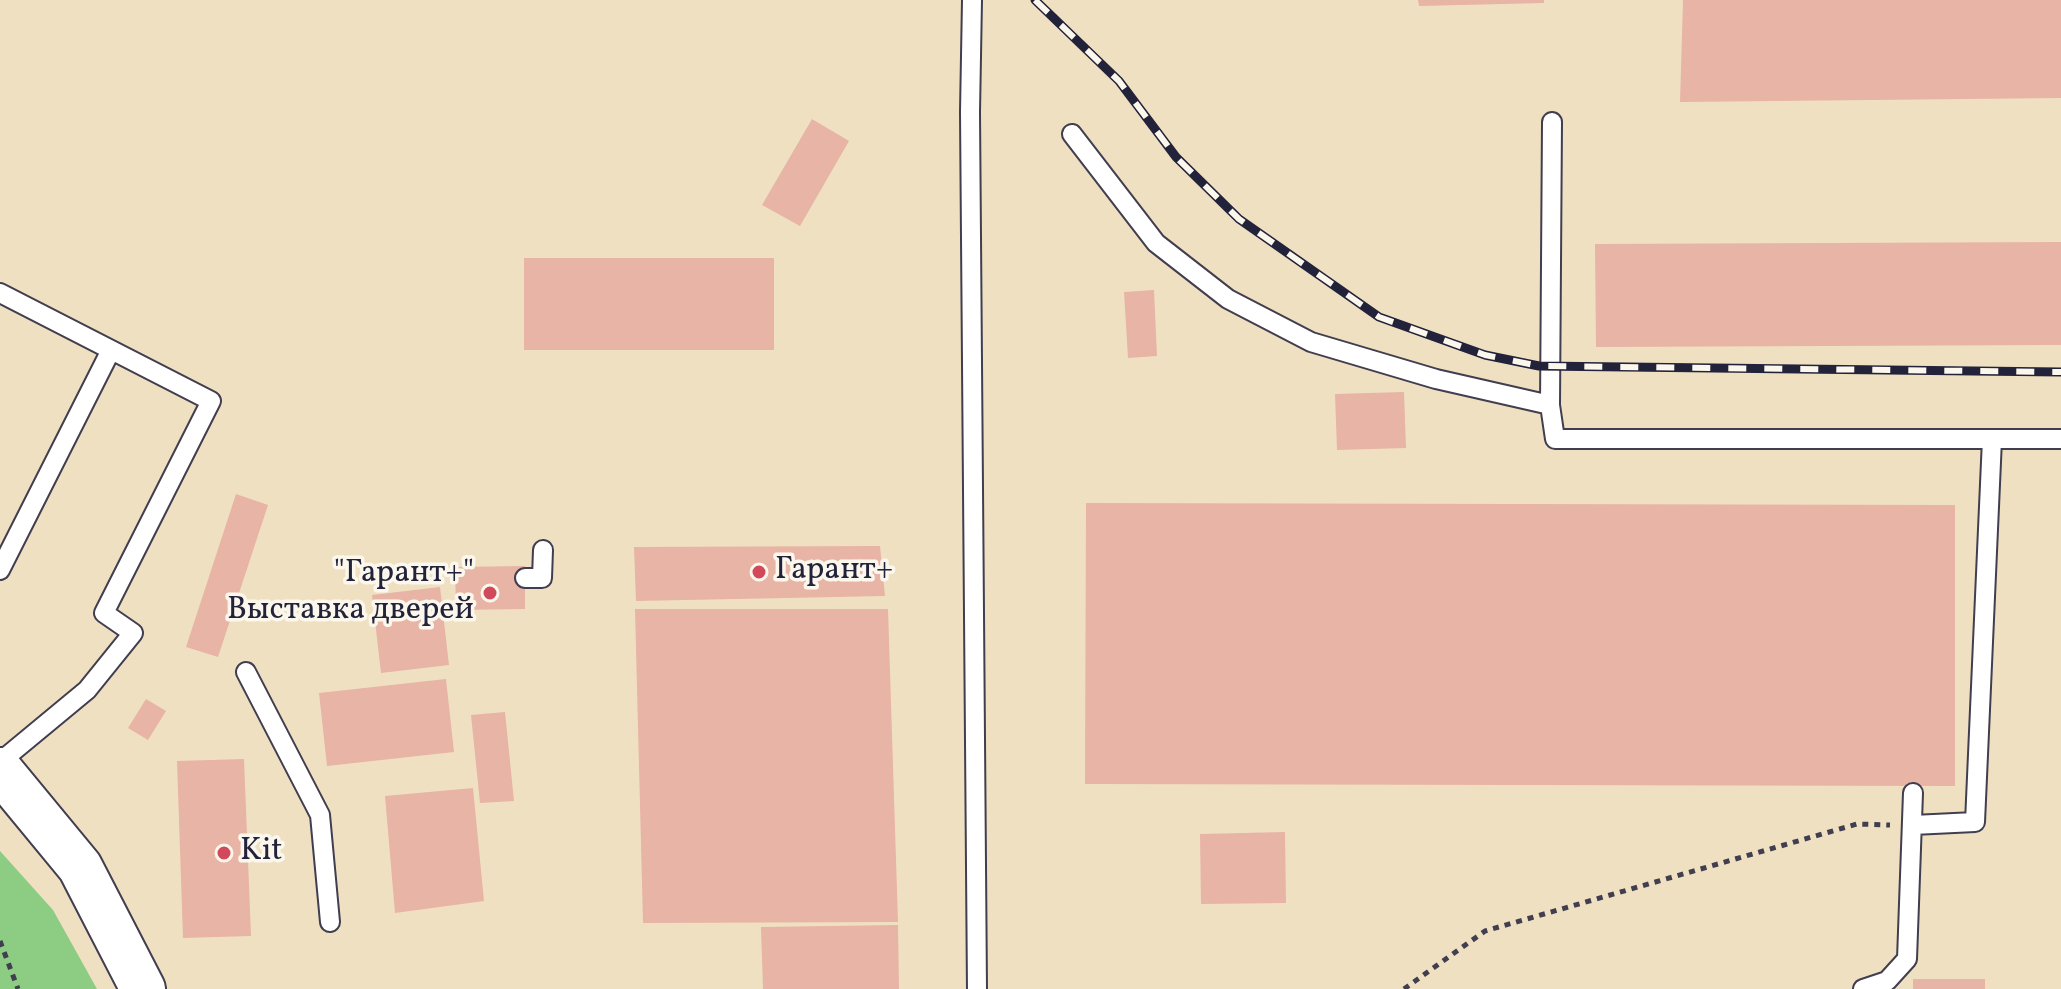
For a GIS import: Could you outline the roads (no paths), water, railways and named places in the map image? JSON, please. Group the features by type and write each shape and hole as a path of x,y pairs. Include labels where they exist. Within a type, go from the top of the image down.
{"street":[{"path":"0,770 80,867 143,989"}],"lane":[{"path":"972,0 970,128 977,989"},
{"path":"1552,122 1550,405 1555,439 2061,439"},
{"path":"1072,134 1156,243 1228,299 1311,342 1436,379 1550,405"},
{"path":"0,762 87,690 133,633 104,613 211,401 111,350 2,300"},
{"path":"0,570 111,350"},
{"path":"1913,825 1975,822 1992,439"},
{"path":"525,578 542,578 543,550"},
{"path":"246,672 320,815 330,922"},
{"path":"1863,989 1887,981 1907,959 1913,793"}],"railway":[{"path":"1035,0 1119,81 1176,157 1239,219 1379,317 1485,355 1539,366 2061,372"}],"place":[{"name":"Гарант+","path":"759,572"},
{"name":"\"Гарант+\" Выставка дверей","path":"490,593"},
{"name":"Kit","path":"224,853"}]}
